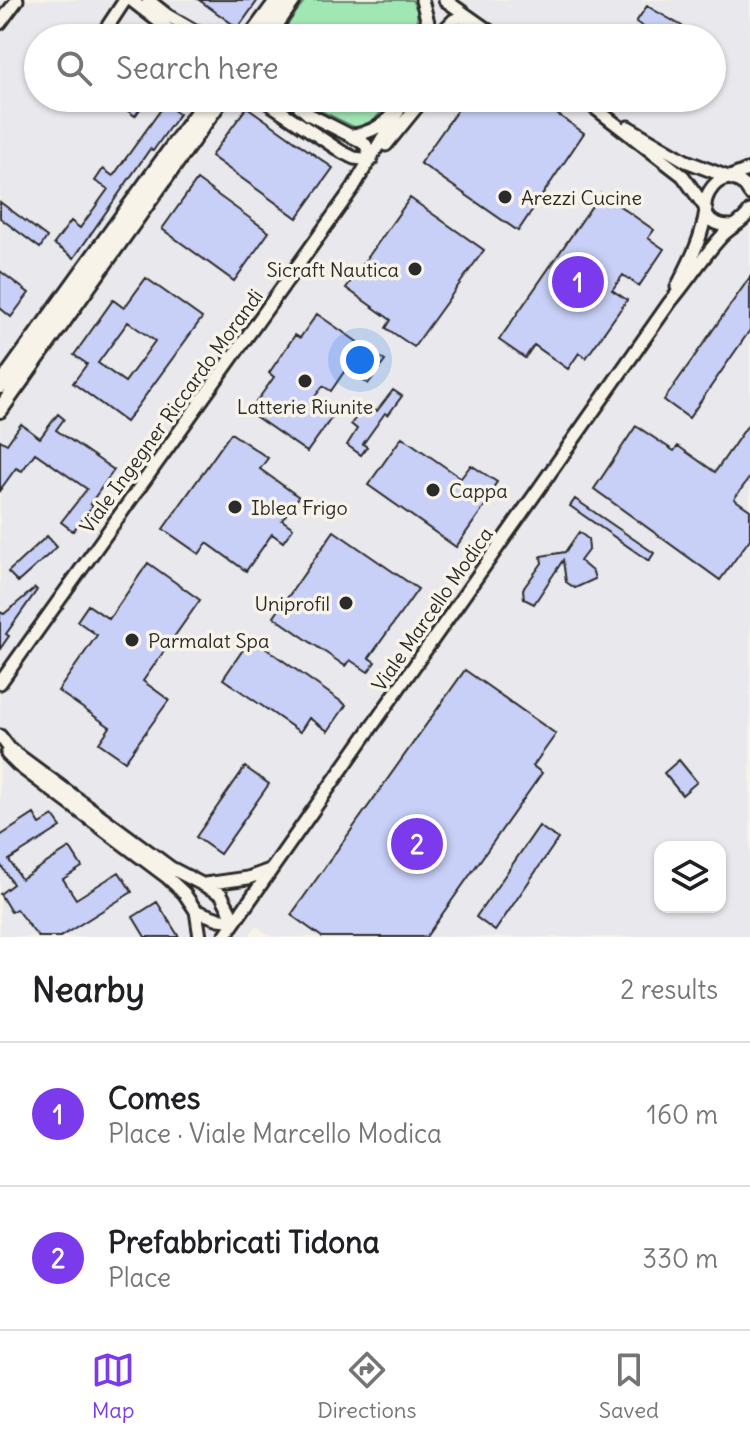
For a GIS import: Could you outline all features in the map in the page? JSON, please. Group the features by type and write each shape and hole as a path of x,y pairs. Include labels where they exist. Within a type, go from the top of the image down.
{"main road":[{"path":"265,24 278,0"},
{"path":"270,24 293,0"},
{"path":"0,410 8,383 207,112"}],"street":[{"path":"110,24 128,0 161,24"},
{"path":"148,0 183,24"},
{"path":"422,0 428,24"},
{"path":"445,0 479,24"},
{"path":"0,23 16,2"},
{"path":"450,24 466,15"},
{"path":"466,15 467,24"},
{"path":"282,112 342,152 354,158 371,160"},
{"path":"306,112 366,145 371,160"},
{"path":"350,136 380,126 393,112"},
{"path":"371,160 398,112"},
{"path":"371,160 413,112"},
{"path":"600,112 683,176 713,221 750,228"},
{"path":"601,112 686,161 736,176 750,194"},
{"path":"342,152 352,167 353,188"},
{"name":"Viale Ingegner Riccardo Morandi","path":"0,683 371,160"},
{"path":"670,302 697,249 709,189 736,176"},
{"path":"670,302 733,226 742,222 750,211"},
{"name":"Viale Marcello Modica","path":"224,937 670,302"},
{"path":"0,739 171,868 221,894 235,921"},
{"path":"0,739 18,765 184,893 196,911 200,937"},
{"path":"205,884 248,878 271,870"},
{"path":"196,911 235,921"}],"shaded area":[{"path":"0,0 750,0 750,937 272,937 256,926 248,937 0,937"}],"green space":[{"path":"305,0 412,0 417,10 418,24 288,24"},
{"path":"323,112 381,112 374,120 356,128"}],"building":[{"path":"199,0 258,0 241,24 232,24"},
{"path":"647,6 678,24 639,24 636,22"},
{"path":"159,112 179,114 153,151 150,149 74,258 54,244 71,221 80,228 108,189 95,181 103,169 113,176"},
{"path":"243,112 254,112 333,168 297,218 211,156"},
{"name":"Arezzi Cucine","path":"456,112 554,112 584,133 518,231 420,163"},
{"path":"197,180 269,232 234,281 162,229"},
{"path":"601,193 654,230 648,238 664,249 639,286 623,275 612,290 627,300 586,358 579,353 568,369 534,345 525,358 499,340"},
{"name":"Sicraft Nautica","path":"410,198 484,250 414,347 386,328 391,320 346,288"},
{"path":"0,202 47,237 40,248 0,218"},
{"path":"0,271 29,293 11,317 0,308"},
{"path":"750,277 750,330 689,418 664,400"},
{"path":"146,278 202,318 126,422 73,383 87,364 74,355 113,300 124,308","holes":["128,322 155,341 125,382 98,363"]},
{"name":"Latterie Riunite","path":"317,314 385,361 368,384 346,369 331,391 323,386 314,398 335,413 307,452 249,412 274,377 269,373 295,335 300,338"},
{"path":"393,390 402,396 388,415 385,413 363,444 367,447 361,455 347,445 357,429 351,424 360,412 364,415 370,407 377,411"},
{"path":"58,414 64,419 56,430 114,470 90,504 93,506 73,531 61,522 87,489 35,453 22,471 16,468 0,490 0,440 7,444 21,424 40,438"},
{"path":"750,422 750,477 734,499 750,510 750,539 720,580 594,489 636,426 674,451 678,446 715,472"},
{"name":"Iblea Frigo","path":"231,433 268,458 260,469 299,497 282,520 293,528 283,542 272,534 246,571 207,543 199,554 163,529"},
{"name":"Cappa","path":"402,437 461,478 471,465 497,482 488,495 491,497 456,547 368,485"},
{"path":"575,499 654,553 649,561 570,506"},
{"name":"Uniprofil","path":"334,531 418,589 369,658 375,662 368,672 350,660 345,666 274,617"},
{"path":"579,532 588,539 589,549 580,561 593,572 595,579 575,588 566,582 563,560 534,604 524,599 523,589 542,563 541,556 565,552"},
{"path":"47,536 57,547 18,582 8,572"},
{"name":"Parmalat Spa","path":"148,563 200,600 143,681 169,700 125,761 99,743 110,727 58,691 97,635 77,621 88,605 109,619"},
{"path":"35,588 37,590 6,634 9,636 0,649 0,612 4,614"},
{"path":"251,638 346,705 328,731 309,718 300,732 223,679"},
{"path":"465,670 556,734 533,766 542,773 426,937 322,937 291,915"},
{"path":"679,760 697,782 682,795 664,773"},
{"path":"245,767 269,784 220,854 196,837"},
{"path":"34,814 40,824 53,816 61,827 9,860 21,879 70,848 82,867 63,879 76,899 119,872 132,892 60,937 38,937 16,909 11,912 0,894 13,884 0,864 0,836"},
{"path":"539,826 558,839 495,931 476,917"},
{"path":"157,902 179,937 145,937 133,917"}],"place":[{"name":"Arezzi Cucine","path":"505,197"},
{"name":"Sicraft Nautica","path":"415,269"},
{"name":"Comes","path":"578,282"},
{"name":"Latterie Riunite","path":"305,381"},
{"name":"Cappa","path":"433,490"},
{"name":"Iblea Frigo","path":"235,507"},
{"name":"Uniprofil","path":"346,603"},
{"name":"Parmalat Spa","path":"132,640"},
{"name":"Prefabbricati Tidona","path":"417,844"}]}
